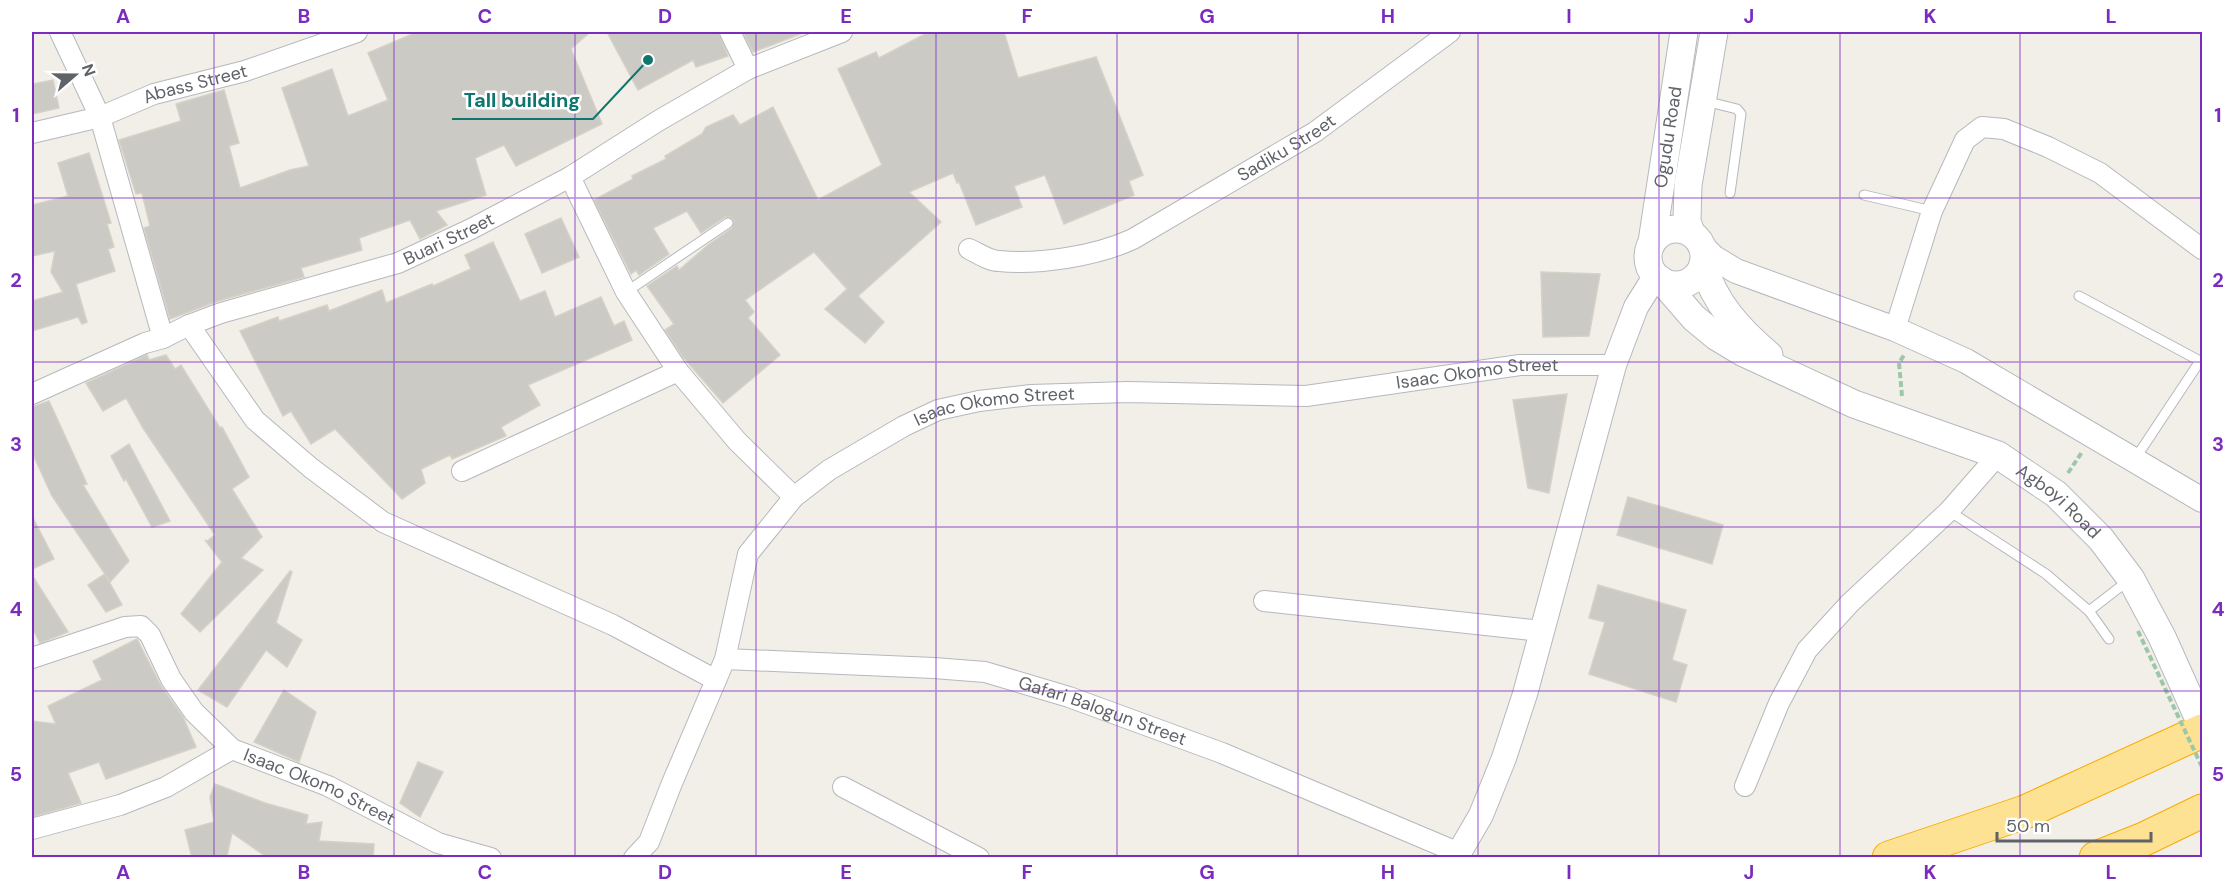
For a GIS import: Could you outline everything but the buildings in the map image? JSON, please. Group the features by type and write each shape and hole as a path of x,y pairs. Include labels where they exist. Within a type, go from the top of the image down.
{"highway":[{"path":"1889,858 2025,812 2202,731"},
{"path":"2096,858 2144,839 2202,811"}],"main road":[{"name":"Ogudu Road","path":"1652,242 1684,32"},
{"name":"Ogudu Road","path":"1714,32 1688,185 1687,221 1709,285 1730,318 1768,354 1817,387"},
{"path":"1658,278 1666,283 1683,284 1698,273 1698,248 1682,229 1663,232 1652,242 1648,261 1652,271 1658,278 1694,318 1717,337 1742,352 1817,387"},
{"name":"Agboyi Road","path":"1817,387 1854,404 1998,455 2056,494 2101,539 2131,579 2150,634 2202,726"}],"street":[{"path":"60,32 100,117 163,338"},
{"name":"Abass Street","path":"32,133 100,117 154,94 245,71 357,32"},
{"path":"730,32 748,69"},
{"name":"Buari Street","path":"32,394 145,343 163,338 189,324 398,263 471,230 570,177 658,121 748,69 842,32"},
{"name":"Sadiku Street","path":"969,249 997,261 1052,259 1112,249 1185,210 1315,132 1450,32"},
{"path":"1895,329 1932,212 1965,140 1982,127 2004,129 2048,147 2100,173 2202,249"},
{"path":"570,177 626,292 678,371 737,441 794,497"},
{"path":"1698,248 1736,271 1895,329 1965,361 2202,500"},
{"path":"1458,855 1481,815 1504,758 1525,694 1614,365 1636,307 1658,278"},
{"path":"189,324 255,420 311,468 383,522 613,625 716,680"},
{"name":"Isaac Okomo Street","path":"634,858 649,842 725,659 748,554 794,497 829,470 904,426 938,410 979,401 1031,395 1128,392 1306,396 1520,365 1614,365"},
{"path":"462,471 678,371"},
{"path":"1745,786 1779,703 1807,650 1850,603 1949,512 1998,455"},
{"path":"1264,601 1541,631"},
{"name":"Isaac Okomo Street","path":"32,658 124,627 141,626 150,635 171,679 194,712 232,749 328,786 438,843 491,858"},
{"name":"Gafari Balogun Street","path":"725,659 985,672 1069,698 1222,753 1458,855"},
{"path":"32,829 120,805 166,787 232,749"},
{"path":"843,788 979,858"}],"lane":[{"path":"1702,100 1737,109 1741,114 1731,193"},
{"path":"1864,195 1932,212"},
{"path":"626,292 728,223"},
{"path":"2079,296 2201,362 2134,461"},
{"path":"1949,512 2046,574 2089,611 2109,639"},
{"path":"2089,611 2131,579"}],"path":[{"path":"1902,397 1899,363 1908,350"},
{"path":"1893,394 1912,400"},
{"path":"2066,476 2086,446"},
{"path":"2150,634 2202,767"}],"place":[{"name":"Tall building","path":"648,60"}]}
